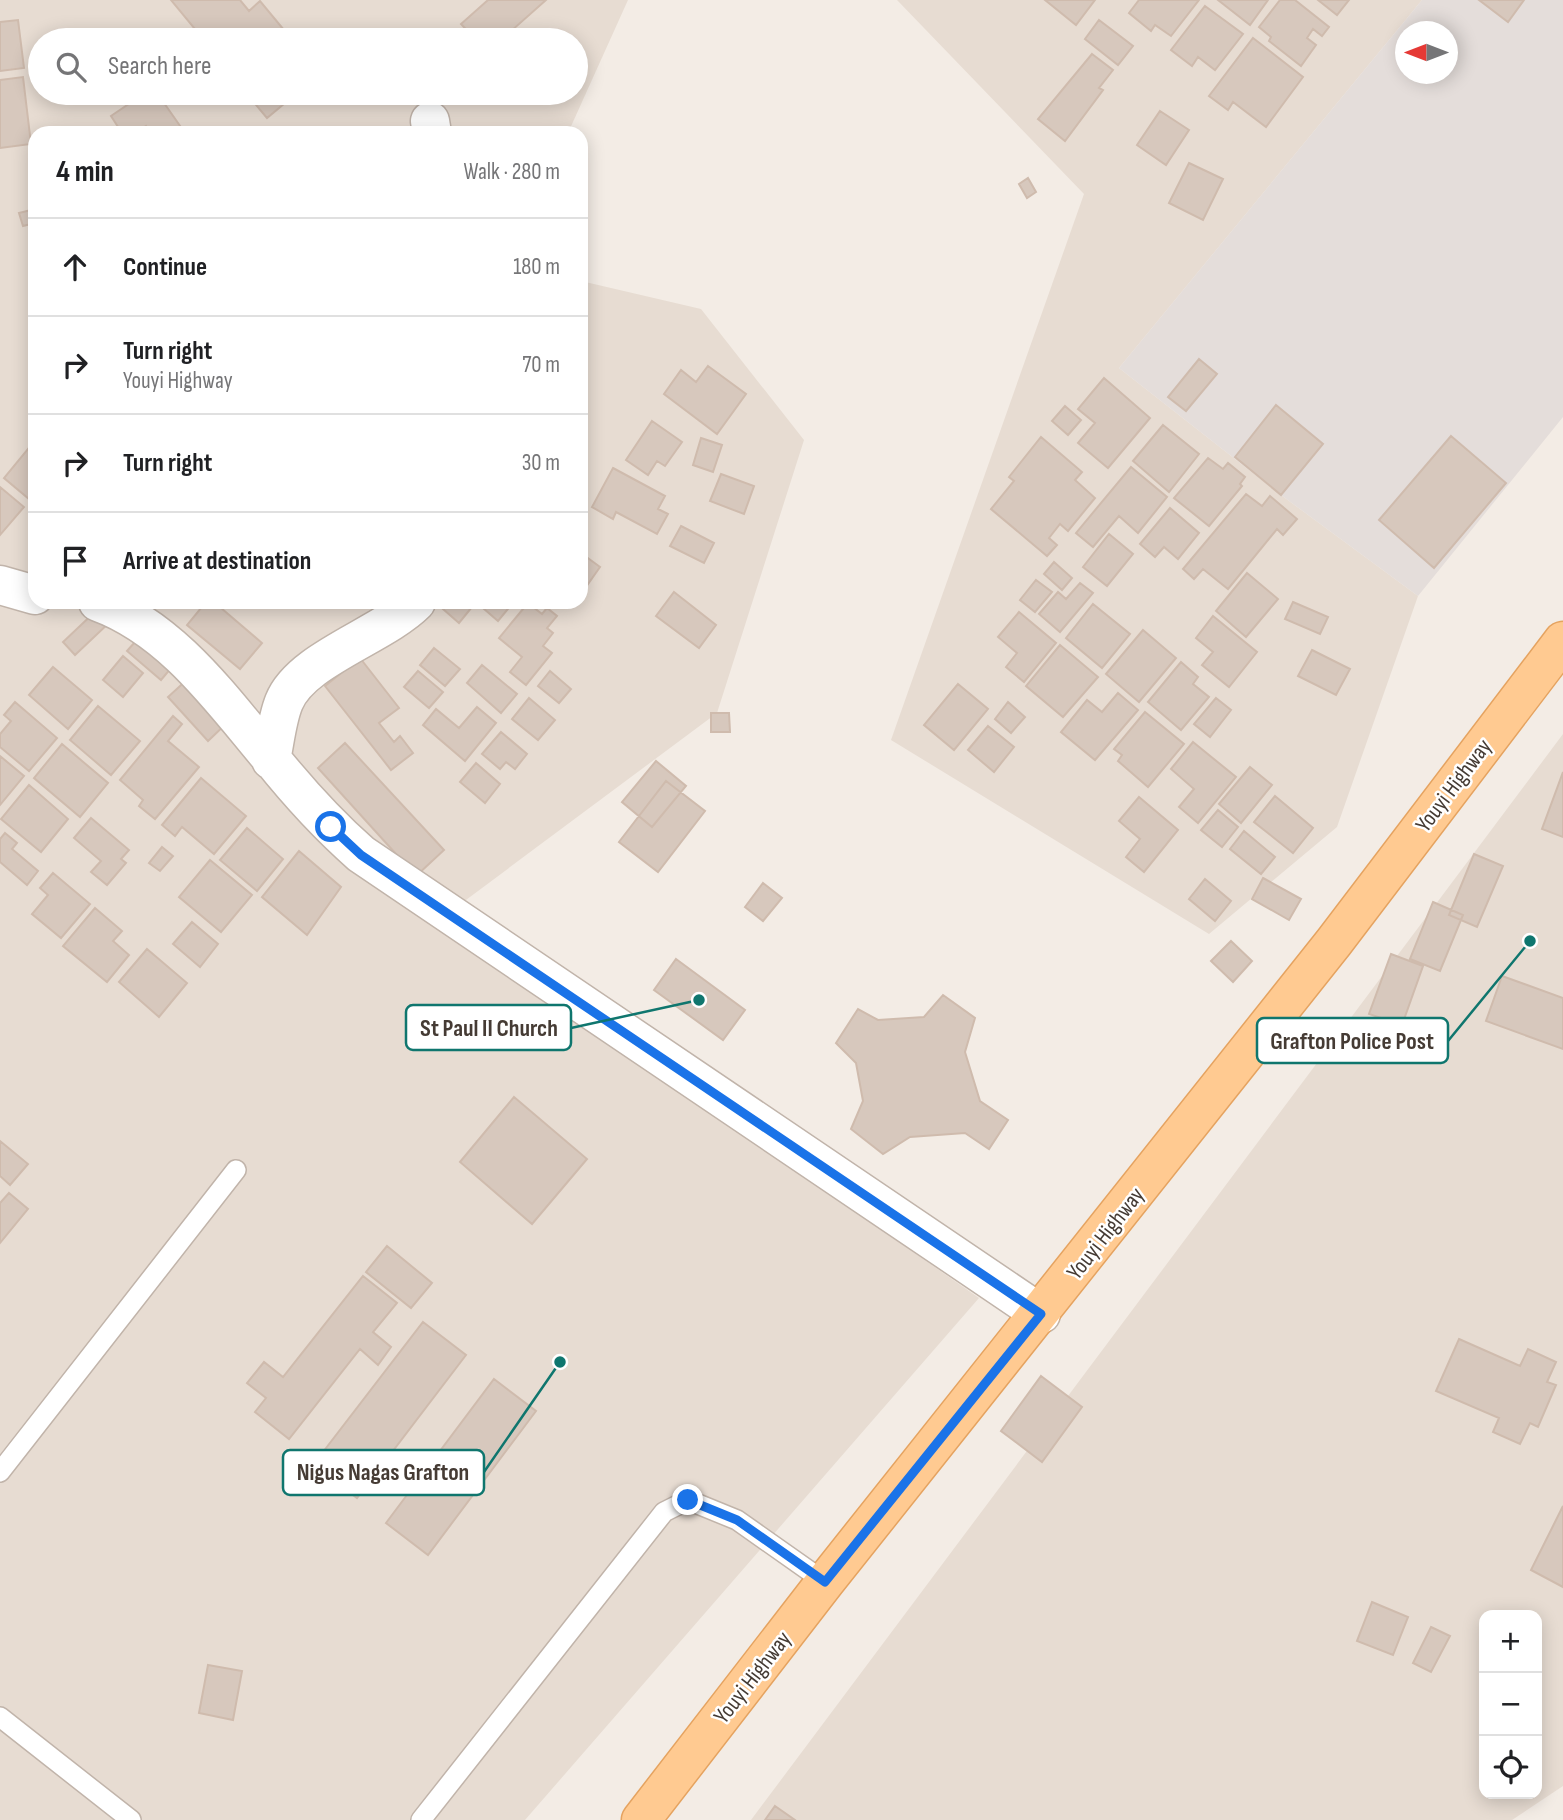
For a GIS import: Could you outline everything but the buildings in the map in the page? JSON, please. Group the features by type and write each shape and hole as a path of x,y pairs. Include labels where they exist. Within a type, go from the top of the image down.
{"main road":[{"name":"Youyi Highway","path":"641,1820 825,1582 1041,1314 1334,942 1563,641"}],"street":[{"path":"0,585 28,593"},
{"path":"116,609 156,634 209,684 271,760 331,827 361,855 1041,1314"},
{"path":"271,760 284,701 299,678 407,609"}],"lane":[{"path":"0,1472 236,1170"},
{"path":"421,1820 664,1512 688,1500 737,1520 825,1582"},
{"path":"0,1717 131,1820"}],"shaded area":[{"path":"0,0 628,0 588,89 588,28 28,28 28,105 581,105 571,126 28,126 28,609 588,609 588,283 701,309 804,440 717,713 439,920 979,1298 525,1820 0,1820"},
{"path":"897,0 1422,0 1405,21 1395,21 1395,33 1119,368 1281,495 1418,596 1337,827 1209,934 891,740 1084,194"},
{"path":"1422,0 1563,0 1563,417 1418,596 1281,495 1119,368 1395,33 1395,84 1458,84 1458,21 1405,21"},
{"path":"1563,734 1563,1786 1512,1820 751,1820"}],"place":[{"name":"Grafton Police Post","path":"1530,941"},
{"name":"St Paul II Church","path":"699,1000"},
{"name":"Nigus Nagas Grafton","path":"560,1362"}],"route":[{"path":"331,827 361,855 392,873 1041,1314 825,1582 737,1520 688,1500"}]}
